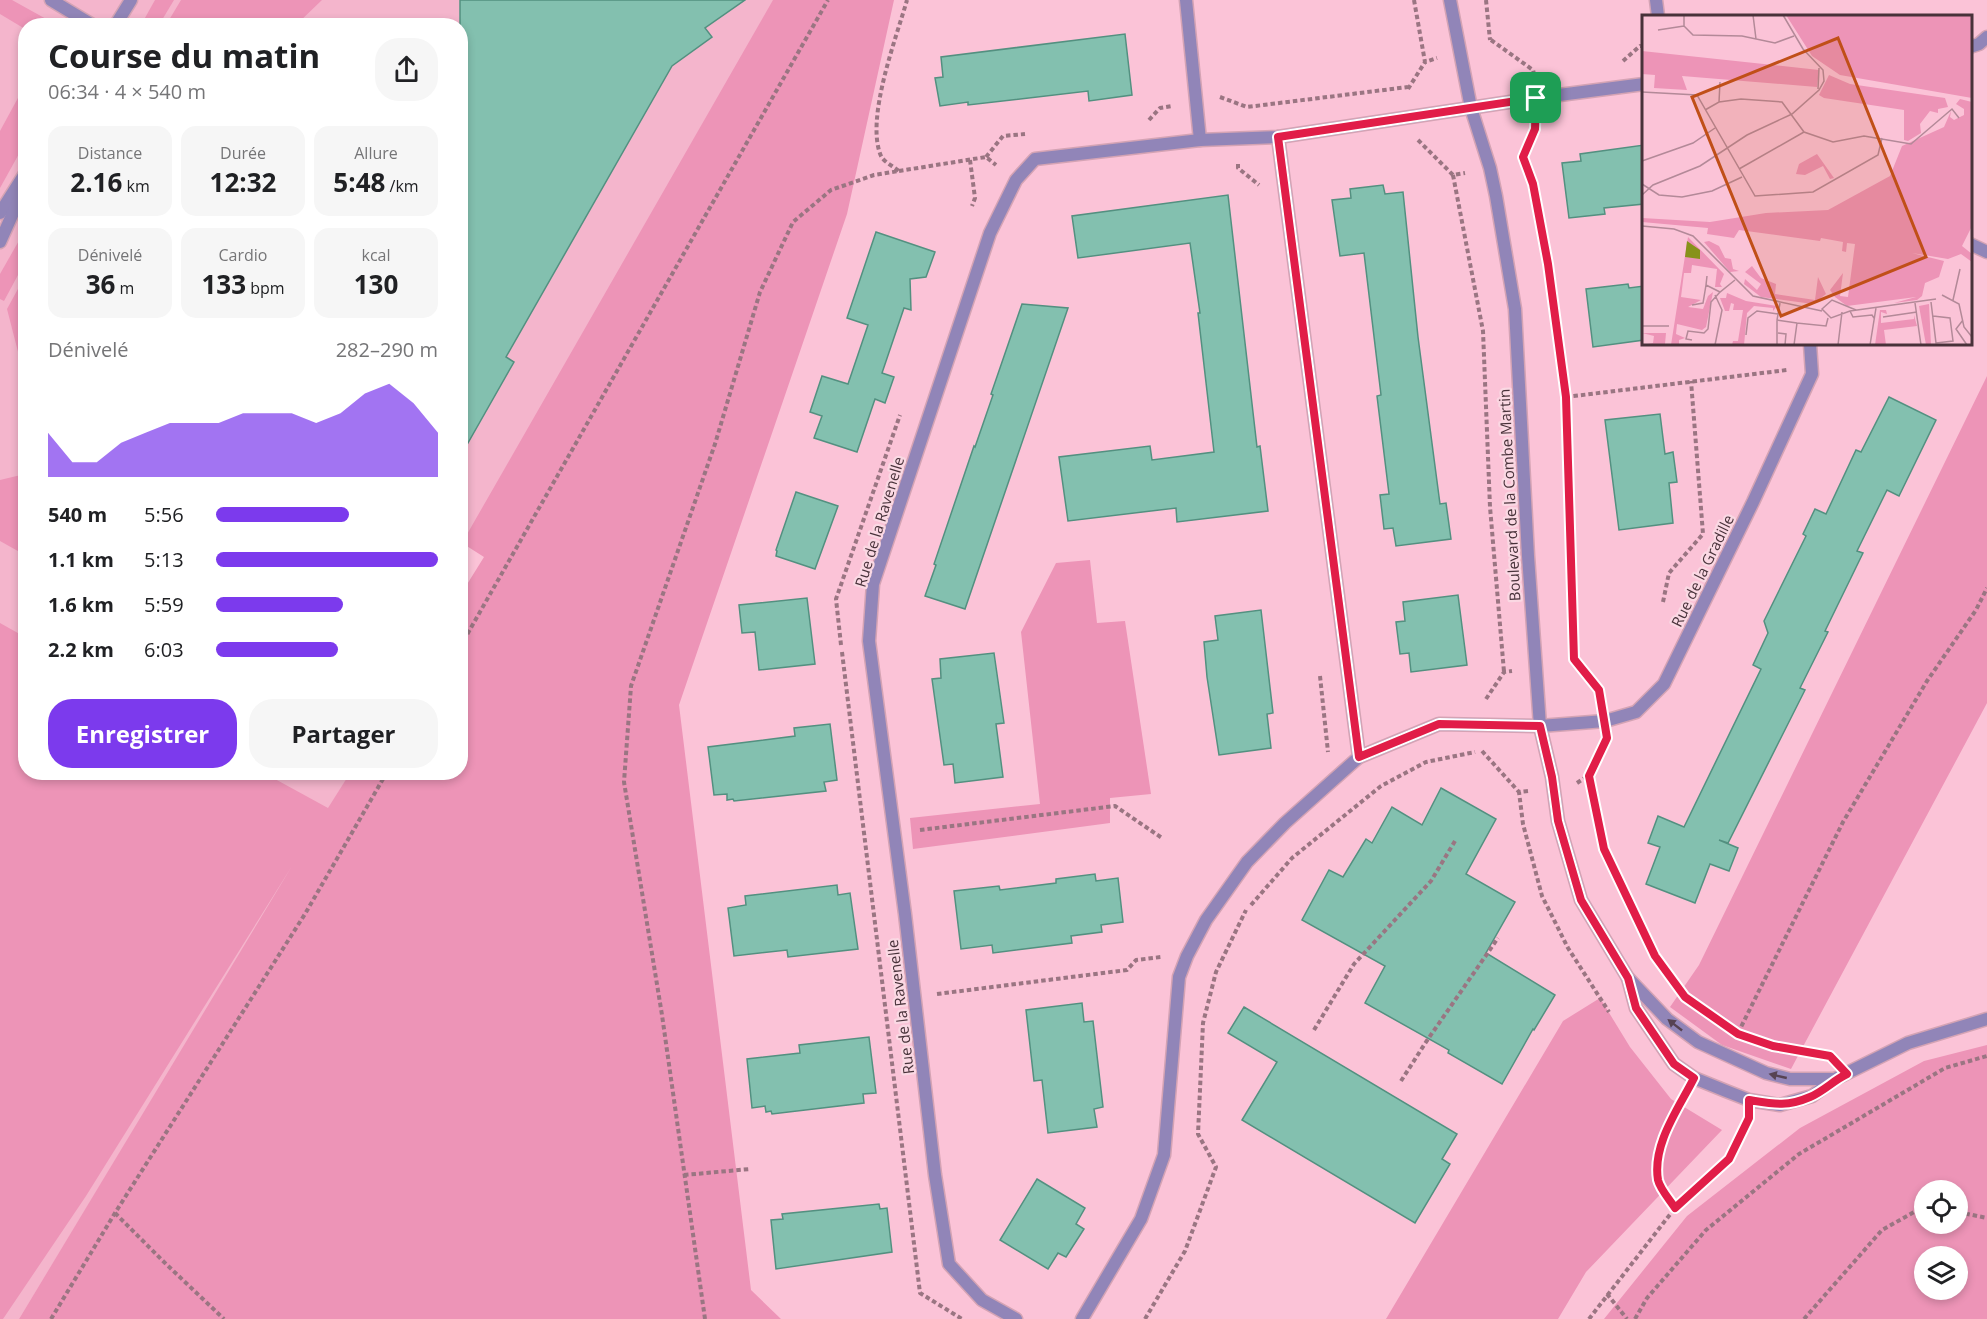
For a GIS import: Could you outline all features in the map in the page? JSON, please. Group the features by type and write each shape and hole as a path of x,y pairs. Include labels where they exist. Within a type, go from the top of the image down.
{"street":[{"path":"51,0 81,18"},
{"path":"121,18 131,0"},
{"path":"1186,0 1200,140"},
{"name":"Boulevard de la Combe Martin","path":"1450,0 1471,108 1490,168 1515,309 1528,556 1540,726 1552,777 1558,821 1581,900 1628,978 1667,1019 1698,1042 1766,1073 1790,1079 1835,1079"},
{"path":"1656,0 1659,15"},
{"path":"1972,47 1987,37"},
{"name":"Rue de la Ravenelle","path":"1016,1319 982,1300 949,1264 935,1175 869,641 873,584 990,233 1016,180 1035,159 1200,140 1278,137 1642,84"},
{"path":"1278,137 1359,757"},
{"path":"0,213 18,185"},
{"path":"0,242 18,202"},
{"path":"1972,244 1987,252"},
{"name":"Rue de la Gradille","path":"1082,1319 1141,1219 1164,1155 1179,977 1206,920 1247,862 1285,823 1359,757 1439,724 1540,726 1605,721 1636,712 1664,684 1753,502 1812,374 1810,345"},
{"name":"Boulevard de la Combe Martin","path":"1628,978 1636,1008 1674,1064 1694,1078 1749,1100 1780,1105 1812,1096 1835,1079 1908,1043 1987,1019"}],"path":[{"path":"468,633 828,0"},
{"path":"899,171 882,158 875,136 879,100 907,0"},
{"path":"1414,0 1425,62 1459,50"},
{"path":"1491,39 1533,70 1536,98 1535,129 1523,157 1533,184 1548,264 1566,397 1574,659 1599,690 1607,738 1589,776 1604,849 1655,956 1685,997 1738,1034 1746,1036"},
{"path":"705,1319 662,1015 624,782 631,686 715,444 760,292 794,222 831,190 874,175 986,157 1016,180"},
{"path":"1453,175 1483,331 1490,507 1504,672"},
{"path":"1566,397 1785,370 1812,374"},
{"path":"1663,603 1669,573 1703,534 1691,381"},
{"path":"1725,1055 1738,1034 1843,822 1927,681 1976,610 1987,588"},
{"path":"1320,671 1328,750 1326,758"},
{"path":"1145,1319 1185,1251 1216,1167 1198,1134 1203,1023 1216,972 1247,909 1292,858 1381,786 1426,762 1482,751"},
{"path":"51,1319 115,1213 305,914 382,780"},
{"path":"894,834 1115,806 1162,838"},
{"path":"1314,1030 1354,964 1431,880 1455,841"},
{"path":"1401,1081 1498,938"},
{"path":"914,997 1127,970 1136,960 1167,957"},
{"path":"1764,1042 1807,1052"},
{"path":"1635,1319 1647,1298 1706,1230 1799,1154 1945,1068 1987,1056"},
{"path":"1675,1208 1658,1182 1657,1158 1671,1121 1694,1078"},
{"path":"1589,1319 1675,1208 1729,1159 1749,1118 1749,1100"},
{"path":"684,1175 750,1169"},
{"path":"1804,1319 1882,1230 1914,1212"},
{"path":"115,1213 224,1319"},
{"path":"1968,1214 1987,1218"},
{"path":"1607,1294 1627,1319"}],"shaded area":[{"path":"0,0 816,0 468,536 468,18 18,18 18,780 346,780 19,1319 0,1319"},
{"path":"0,0 12,0 44,18 18,18 18,25 0,14"},
{"path":"155,0 174,0 163,18 145,18"},
{"path":"181,0 322,0 303,18 170,18"},
{"path":"773,0 894,0 847,214 679,705 751,1290 781,1319 19,1319 292,866 86,1196 3,1319 0,1319 0,623 18,633 18,780 277,780 328,808 346,780 468,780 468,583 484,557 468,547 468,533"},
{"path":"18,98 18,156 0,188 0,131"},
{"path":"18,242 18,275 4,301 0,299 0,274"},
{"path":"18,289 18,352 7,309"},
{"path":"1987,376 1987,703 1791,1069 1722,1045 1670,1007 1699,965"},
{"path":"18,476 18,551 0,541 0,480"},
{"path":"1090,560 1097,623 1125,621 1151,794 1110,798 1110,823 913,849 910,818 1040,804 1021,632 1056,563"},
{"path":"1600,998 1630,1047 1671,1099 1722,1130 1586,1272 1558,1319 1386,1319 1563,1021"},
{"path":"1987,1045 1987,1319 1604,1319 1687,1216 1800,1128 1924,1061"}],"building":[{"path":"460,0 745,0 705,28 712,37 672,66 506,357 514,362 468,443 468,18 460,18"},
{"path":"1125,34 1132,95 1089,101 1088,91 968,105 968,102 940,106 935,78 943,77 941,57"},
{"path":"1642,145 1642,204 1604,208 1605,214 1569,218 1562,163 1581,161 1580,154"},
{"path":"1383,185 1385,194 1403,192 1418,337 1440,504 1446,503 1451,539 1396,546 1393,528 1384,529 1380,495 1389,494 1377,396 1381,395 1364,253 1340,256 1332,200 1351,198 1350,189"},
{"path":"1228,195 1257,447 1260,446 1268,511 1177,522 1176,508 1068,521 1059,457 1150,446 1152,460 1214,452 1198,313 1200,313 1190,243 1078,258 1072,216"},
{"path":"876,232 935,252 926,277 910,279 911,310 904,308 882,373 894,377 885,403 875,399 857,452 814,438 822,416 810,412 822,376 848,384 868,325 847,318"},
{"path":"1628,284 1629,288 1642,286 1642,340 1593,347 1586,289"},
{"path":"1022,304 1068,308 965,609 925,596"},
{"path":"1889,397 1936,420 1899,496 1887,490 1857,551 1863,553 1800,688 1805,690 1728,843 1719,840 1738,848 1729,871 1710,864 1695,903 1646,884 1660,847 1648,843 1658,816 1684,827 1761,669 1753,665 1768,633 1764,621 1806,536 1803,534 1815,509 1826,514 1856,450 1861,452"},
{"path":"1660,414 1665,454 1673,452 1677,482 1669,483 1673,523 1619,530 1605,420"},
{"path":"796,492 838,506 815,569 776,556"},
{"path":"1458,595 1467,665 1411,672 1409,653 1400,654 1396,622 1405,621 1403,602"},
{"path":"807,598 815,664 759,670 755,632 742,633 739,605"},
{"path":"1261,610 1273,713 1267,714 1271,748 1219,755 1204,642 1218,640 1215,616"},
{"path":"994,653 1004,723 996,724 1003,777 955,783 953,764 944,765 932,679 941,678 940,659"},
{"path":"830,724 837,780 824,782 826,791 734,801 733,799 727,800 727,794 714,795 708,747 795,736 794,728"},
{"path":"1441,788 1496,819 1466,874 1515,902 1486,953 1555,995 1502,1084 1448,1053 1449,1050 1365,1003 1385,966 1302,920 1329,870 1343,877 1366,839 1372,843 1392,807 1422,825"},
{"path":"1095,874 1096,881 1118,878 1123,922 1101,925 1102,932 1071,936 1072,943 993,953 992,945 961,949 954,891 999,886 1000,890 1056,883 1056,879"},
{"path":"837,885 838,895 850,893 858,949 788,957 787,950 734,956 728,908 746,905 745,896"},
{"path":"1082,1003 1084,1022 1093,1021 1103,1107 1094,1109 1097,1127 1048,1133 1042,1080 1034,1081 1026,1010"},
{"path":"1244,1007 1457,1134 1442,1159 1450,1164 1415,1223 1242,1120 1277,1062 1228,1033"},
{"path":"869,1037 876,1093 863,1094 864,1103 772,1114 771,1111 766,1112 765,1106 752,1108 747,1059 800,1053 799,1045"},
{"path":"1037,1179 1085,1208 1076,1224 1084,1229 1066,1257 1058,1253 1048,1269 1000,1240"},
{"path":"879,1204 880,1209 887,1208 892,1252 776,1269 771,1220 783,1219 782,1214"}],"route":[{"path":"1536,98 1535,129 1523,157 1533,184 1548,264 1566,397 1574,659 1599,690 1607,738 1589,776 1604,849 1655,956 1685,997 1738,1034 1773,1046 1830,1056 1847,1074 1835,1079 1812,1096 1780,1105 1749,1100 1749,1118 1729,1159 1675,1208 1658,1182 1657,1158 1671,1121 1694,1078 1674,1064 1636,1008 1628,978 1581,900 1558,821 1552,777 1540,726 1439,724 1359,757 1278,137 1536,98"}]}
